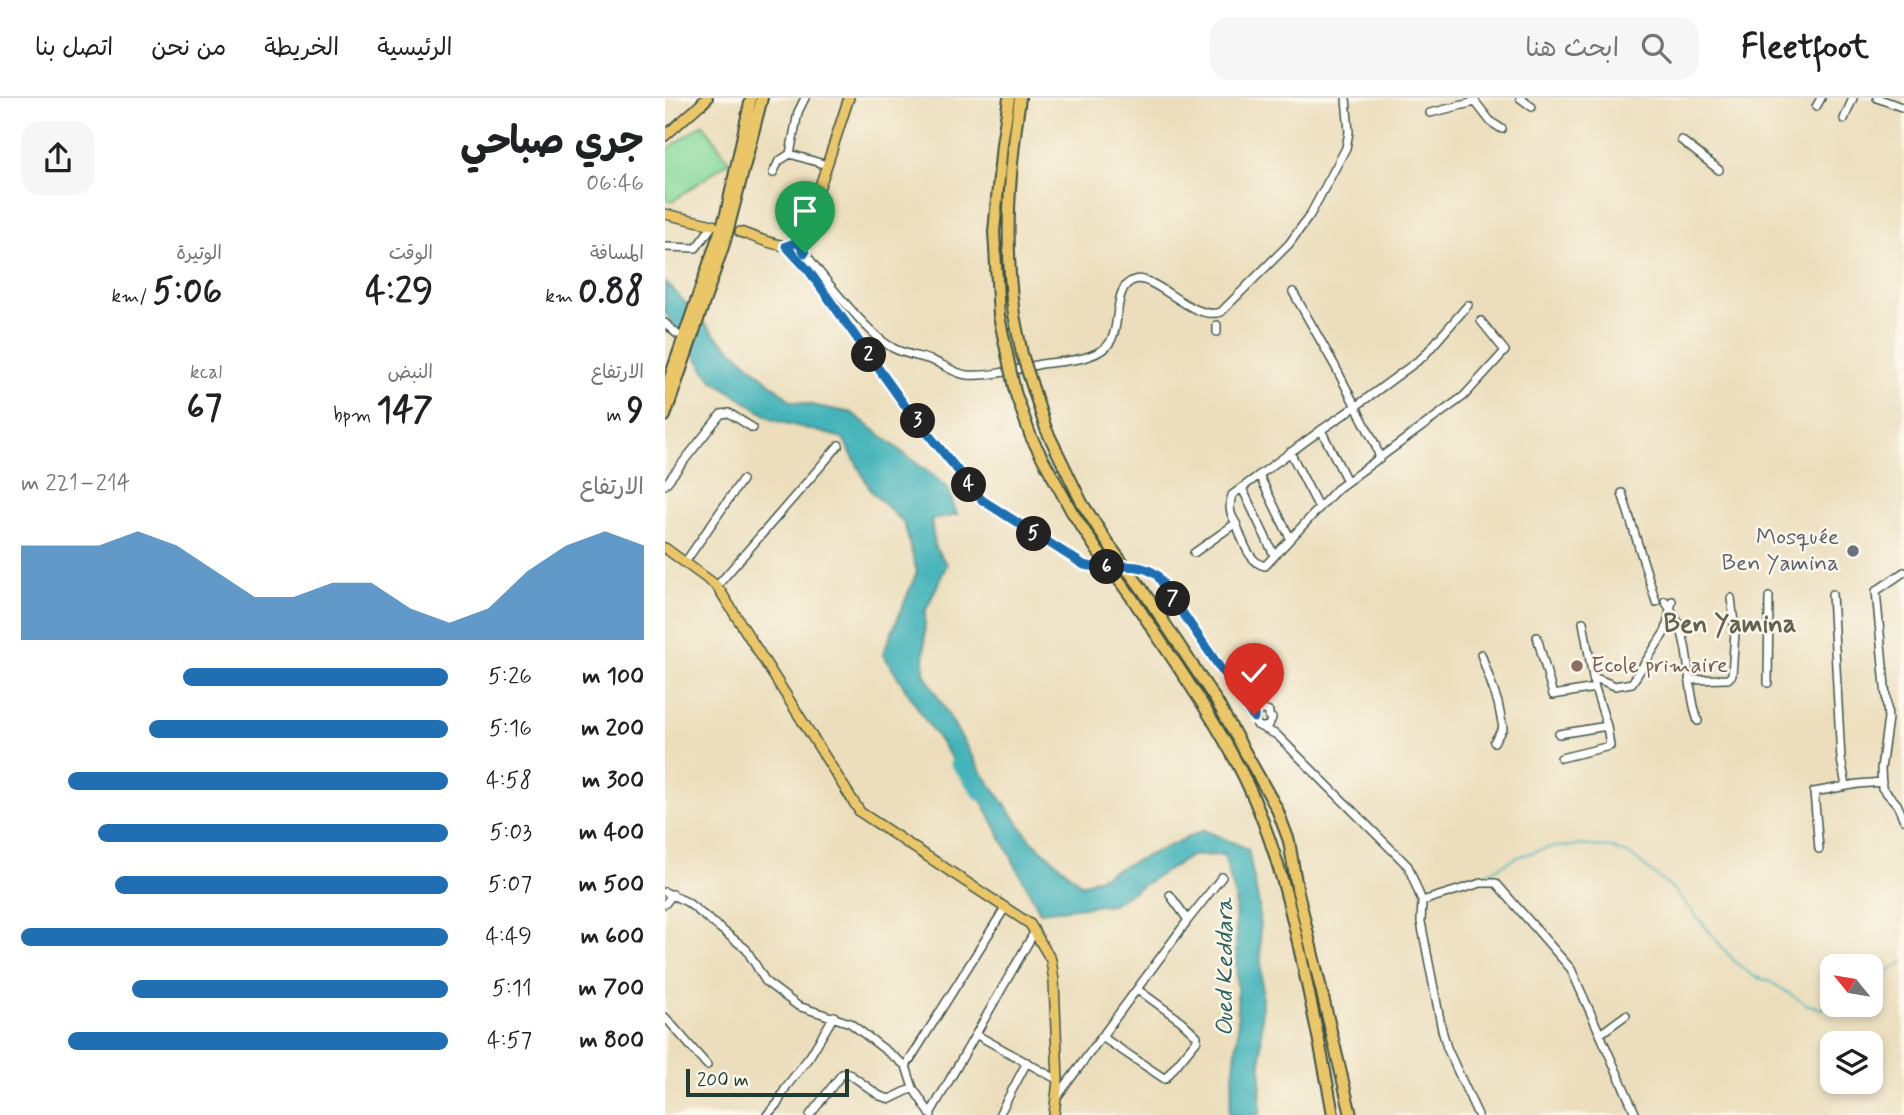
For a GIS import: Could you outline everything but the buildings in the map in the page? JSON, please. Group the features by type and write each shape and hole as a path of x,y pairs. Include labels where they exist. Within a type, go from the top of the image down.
{"highway":[{"path":"665,416 726,214 744,131 748,98"},
{"path":"702,294 734,212 762,98"},
{"path":"1009,98 993,232 999,316 1014,391 1031,437 1072,512 1206,710 1242,774 1258,809 1298,941 1333,1115"},
{"path":"1020,98 1008,197 1008,271 1021,354 1046,429 1076,492 1107,542 1142,589 1217,702 1277,809 1289,841 1297,888 1351,1115"},
{"path":"665,391 683,353"}],"main road":[{"path":"740,232 786,246 798,242 810,216 849,98"},
{"path":"665,136 705,100"},
{"path":"665,214 713,225"},
{"path":"665,548 717,586 860,812 1030,924 1035,931 1051,960 1054,981 1058,1080 1055,1115"}],"street":[{"path":"772,173 779,161 790,153 798,113 805,98"},
{"path":"798,242 873,334 895,350 927,358 967,375 996,373 1083,357 1100,350 1110,342 1122,292 1131,281 1141,279 1187,305 1213,314 1221,312 1299,233 1310,215 1346,148 1349,132 1346,98"},
{"path":"1520,98 1532,107"},
{"path":"1816,107 1821,98"},
{"path":"1844,119 1853,98"},
{"path":"1878,98 1904,108"},
{"path":"1430,113 1474,100 1491,122 1502,129"},
{"path":"1681,140 1719,170"},
{"path":"790,153 827,164"},
{"path":"665,247 696,248 713,225"},
{"path":"786,246 809,271 906,407 982,500 1084,565 1136,565 1157,575 1257,725 1277,735 1408,866 1422,901 1421,922 1447,1048 1478,1115"},
{"path":"1293,292 1375,444 1380,459"},
{"path":"1468,305 1423,357 1232,495 1229,505 1252,560 1265,566 1347,481 1464,396 1505,351 1481,321"},
{"path":"665,323 677,334"},
{"path":"665,485 721,414 729,413 753,428"},
{"path":"1321,430 1347,481"},
{"path":"717,586 839,445"},
{"path":"1290,452 1319,508"},
{"path":"1259,475 1290,538"},
{"path":"686,561 742,480"},
{"path":"1242,488 1274,555"},
{"path":"1622,493 1656,602"},
{"path":"1194,553 1235,523"},
{"path":"1904,572 1876,592 1888,718 1881,769 1882,788 1897,804 1904,820"},
{"path":"1832,594 1841,759 1846,786"},
{"path":"1768,683 1769,597"},
{"path":"1689,680 1728,679 1732,675 1734,632 1731,598"},
{"path":"1668,601 1682,634 1693,707 1698,721"},
{"path":"1593,677 1615,686 1632,683 1666,630 1670,610"},
{"path":"1561,758 1610,746 1607,726 1595,688 1583,622"},
{"path":"1537,637 1553,695 1595,688"},
{"path":"1481,654 1498,703 1503,728 1494,742"},
{"path":"1243,703 1269,712 1277,735"},
{"path":"1254,718 1259,710"},
{"path":"1264,727 1271,721"},
{"path":"1559,734 1607,726"},
{"path":"1819,849 1814,792 1882,782"},
{"path":"1057,1097 1222,877"},
{"path":"1422,901 1481,883 1496,883 1571,969 1636,1115"},
{"path":"665,904 669,893 687,902 745,949 766,982 798,1006 850,1023 906,1066 913,1088 930,1115 1035,931"},
{"path":"1170,895 1188,920"},
{"path":"906,1066 1005,908"},
{"path":"1102,1037 1165,1079 1197,1040 1197,1036 1181,1021 1137,989"},
{"path":"1600,1034 1626,1015"},
{"path":"767,1115 810,1056 834,1016"},
{"path":"665,1017 707,1065"},
{"path":"977,1035 1058,1080"},
{"path":"999,1115 1027,1062"},
{"path":"810,1115 842,1074 848,1073 880,1096 890,1099 913,1088"}],"green space":[{"path":"703,124 729,161 673,201 668,201 665,197 665,151"}],"water":[{"name":"Oued Keddara","path":"665,281 716,336 791,401 852,413 947,487 957,515 931,520 935,548 947,564 925,612 924,673 980,770 1030,839 1082,885 1204,830 1248,849 1259,905 1262,990 1260,1115 1229,1115 1238,1031 1235,897 1224,855 1191,856 1112,904 1040,912 984,805 883,654 917,572 904,523 871,491 843,438 774,420 711,379 665,312"}],"waterway":[{"name":"Oued Keddara","path":"955,763 980,796"},
{"path":"1423,890 1492,871 1515,858 1546,848 1581,845 1612,848 1632,856 1675,891 1735,962 1753,976 1769,981 1806,1004 1820,1008"},
{"path":"1883,975 1904,962"}],"place":[{"name":"Mosquée Ben Yamina","path":"1853,551"},
{"name":"Ecole primaire","path":"1577,666"}],"district":[{"name":"Ben Yamina","path":"1730,625"}],"route":[{"path":"805,253 798,242 786,246 809,271 906,407 982,500 1084,565 1136,565 1151,570 1254,718 1254,715"}]}
